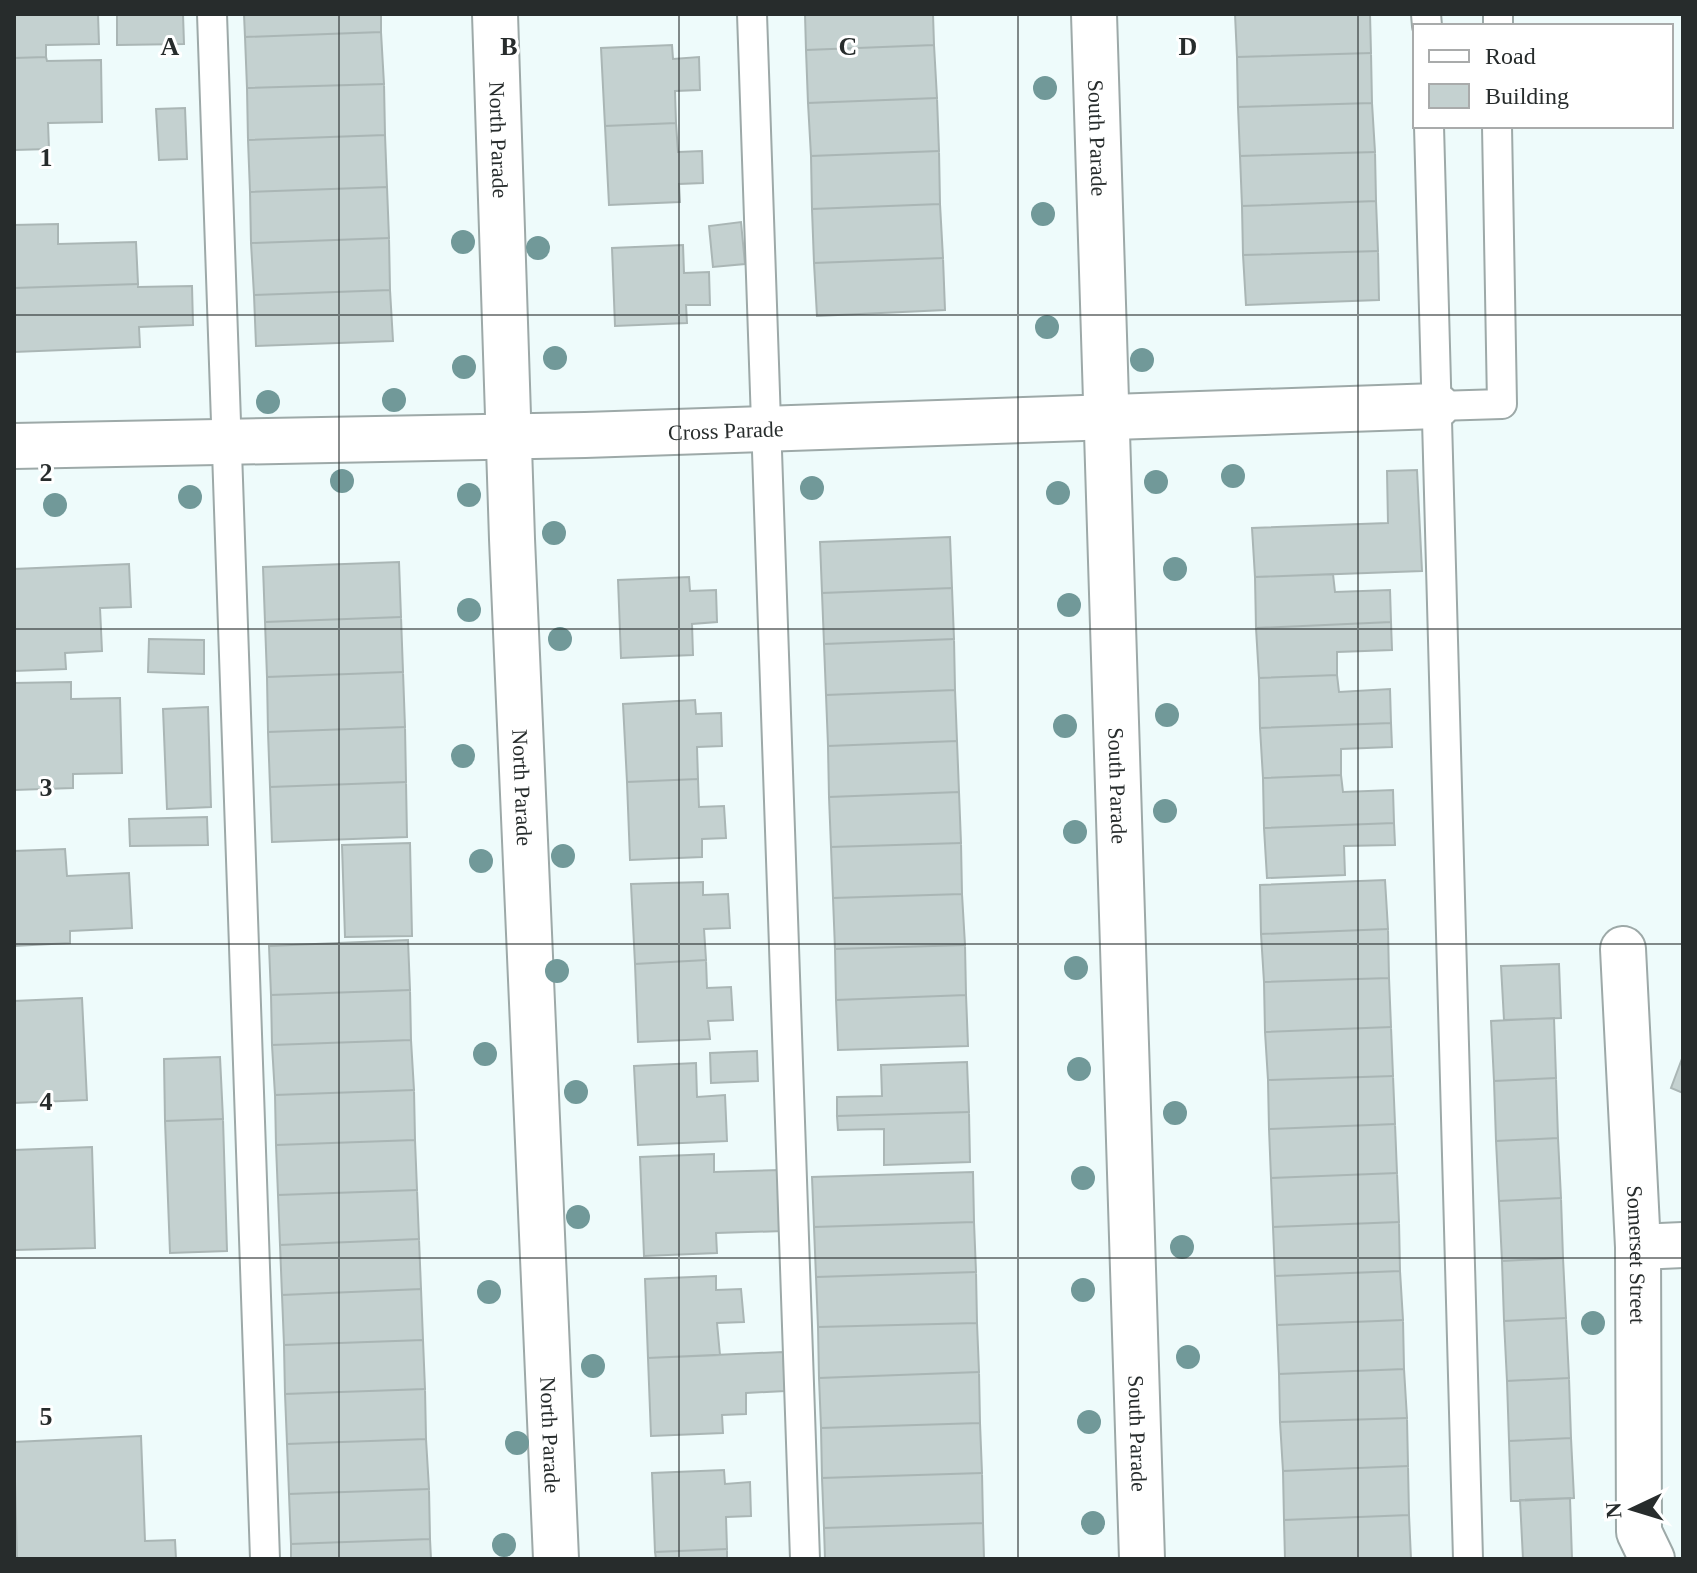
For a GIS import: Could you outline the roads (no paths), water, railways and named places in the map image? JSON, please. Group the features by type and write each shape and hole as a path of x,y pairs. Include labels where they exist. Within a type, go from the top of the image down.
{"street":[{"name":"North Parade","path":"495,14 509,436 556,1559"},
{"name":"South Parade","path":"1094,14 1142,1559"},
{"name":"Cross Parade","path":"14,446 766,429 1437,406"},
{"name":"Somerset Street","path":"1623,949 1638,1247 1639,1532 1652,1559"},
{"path":"1638,1247 1683,1245"}],"lane":[{"path":"212,14 265,1559"},
{"path":"752,14 805,1559"},
{"path":"1429,128 1468,1559"},
{"path":"1437,406 1502,404 1497,128"}]}
